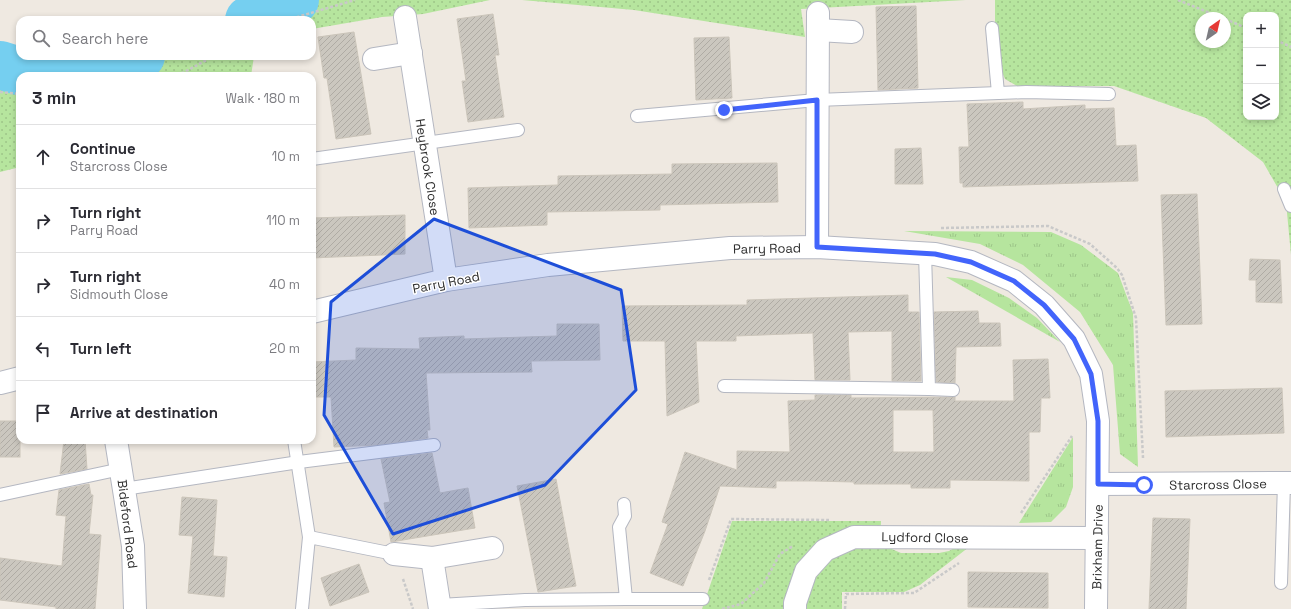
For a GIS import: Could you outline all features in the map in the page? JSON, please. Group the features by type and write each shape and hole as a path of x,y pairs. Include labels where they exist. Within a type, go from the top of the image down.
{"street":[{"name":"Heybrook Close","path":"405,17 446,280"},
{"path":"817,247 818,22 852,32"},
{"path":"374,59 411,53"},
{"name":"Parry Road","path":"316,311 446,280 548,265 730,248 817,247 925,253 971,262 1014,281 1044,305 1074,339 1091,374 1098,421 1098,484"},
{"path":"0,382 16,379"},
{"name":"Bideford Road","path":"117,444 133,546 135,609"},
{"name":"Starcross Close","path":"1098,484 1287,483"},
{"name":"Brixham Drive","path":"1096,609 1098,484"},
{"name":"Lydford Close","path":"795,609 795,603 806,571 825,550 854,537 1097,538"},
{"path":"394,554 432,558 492,548"},
{"path":"432,558 440,607"}],"lane":[{"path":"992,28 998,93"},
{"path":"637,116 817,100 998,93 1109,94"},
{"path":"316,158 424,142 518,130"},
{"path":"1284,189 1291,206"},
{"path":"925,253 929,389"},
{"path":"724,386 953,390"},
{"path":"295,444 299,462 309,536 302,609"},
{"path":"0,495 122,479 299,462 434,445"},
{"path":"1281,583 1287,483"},
{"path":"624,504 625,516 618,527 626,599"},
{"path":"309,536 394,554"},
{"path":"440,607 525,600 703,599"}],"path":[{"path":"301,16 355,0"},
{"path":"1178,0 1207,12"},
{"path":"1231,22 1243,27"},
{"path":"1279,41 1291,47"},
{"path":"184,72 207,60"},
{"path":"0,92 16,94"},
{"path":"845,609 846,594 914,593 998,538 1073,435"},
{"path":"703,599 731,519 833,520"}],"highlighted area":[{"path":"434,219 621,290 636,390 545,485 393,534 324,415 331,302"}],"green space":[{"path":"310,0 490,0 423,14 382,17 316,28 316,16 272,16"},
{"path":"522,0 966,0 801,9 805,37 634,10"},
{"path":"995,0 1291,0 1291,255 1286,202 1263,162 1206,118 1114,86 1017,86 1005,79 995,56"},
{"path":"159,60 253,60 252,72 133,72"},
{"path":"0,73 16,78 16,168 0,172"},
{"path":"904,231 1051,232 1081,245 1118,273 1133,313 1138,467 1120,454 1113,365 1080,312 1023,265 980,244"},
{"path":"946,277 972,280 1009,298 1037,318 1060,342"},
{"path":"1073,437 1073,487 1066,507 1051,522 1019,523"},
{"path":"732,521 881,521 880,544 901,553 939,553 949,551 958,546 969,547 920,585 904,592 842,592 842,609 702,609"}],"building":[{"path":"916,6 918,88 878,90 876,7"},
{"path":"493,14 499,55 495,55 504,117 468,122 462,81 466,81 457,19"},
{"path":"354,32 371,134 336,139 327,78 324,78 318,37"},
{"path":"729,37 732,98 696,100 694,38"},
{"path":"1023,102 1023,109 1085,105 1085,109 1114,108 1116,146 1136,145 1138,181 963,187 963,183 960,183 959,147 969,147 967,104"},
{"path":"921,148 923,184 895,184 895,149"},
{"path":"777,163 778,202 660,205 660,210 547,212 547,225 469,228 468,188 558,185 558,176 672,174 672,164"},
{"path":"1197,194 1202,324 1166,325 1161,195"},
{"path":"405,215 405,254 316,258 316,218"},
{"path":"1250,259 1280,260 1282,303 1256,302 1256,280 1249,280"},
{"path":"908,295 908,312 919,312 921,381 892,381 892,331 848,332 850,380 815,380 813,333 736,336 736,341 696,341 699,402 667,416 665,341 623,341 622,306 747,305 747,300"},
{"path":"978,311 979,323 1000,323 1001,346 956,347 955,383 936,382 934,312"},
{"path":"557,324 599,324 600,360 531,361 532,372 426,373 430,430 427,430 428,438 378,445 334,447 331,397 316,397 316,362 356,360 356,348 420,349 419,338 464,336 464,339 557,336"},
{"path":"1048,359 1050,398 1041,398 1040,432 1029,432 1029,481 950,480 950,488 911,488 911,484 854,484 854,482 814,481 776,481 776,488 720,486 705,531 683,586 650,573 668,524 662,522 685,452 737,470 737,451 790,452 788,401 815,400 815,395 851,395 851,398 955,397 955,401 1014,401 1013,360","holes":["893,410 933,410 934,452 893,452"]},
{"path":"1282,388 1284,433 1166,437 1165,391"},
{"path":"0,421 16,421 16,444 20,444 20,457 0,457"},
{"path":"64,444 85,444 87,469 60,474"},
{"path":"432,453 440,493 468,488 475,528 391,542 384,503 390,502 381,459"},
{"path":"556,479 576,586 538,592 517,486"},
{"path":"89,484 91,495 93,495 89,534 101,535 95,609 56,609 56,607 0,600 0,558 62,566 66,516 56,515 59,490"},
{"path":"182,497 217,500 213,556 227,557 224,597 188,593 193,536 179,535"},
{"path":"1153,518 1190,519 1186,609 1149,609"},
{"path":"359,564 369,592 330,606 321,578"},
{"path":"968,572 1048,573 1048,608 968,607"}],"waterway":[{"path":"258,16 295,0"},
{"path":"103,72 132,60"},
{"path":"0,65 19,71 38,72"}],"route":[{"path":"724,110 817,100 817,247 935,254 971,262 1014,281 1044,305 1074,339 1091,374 1098,421 1098,484 1144,485"}]}
